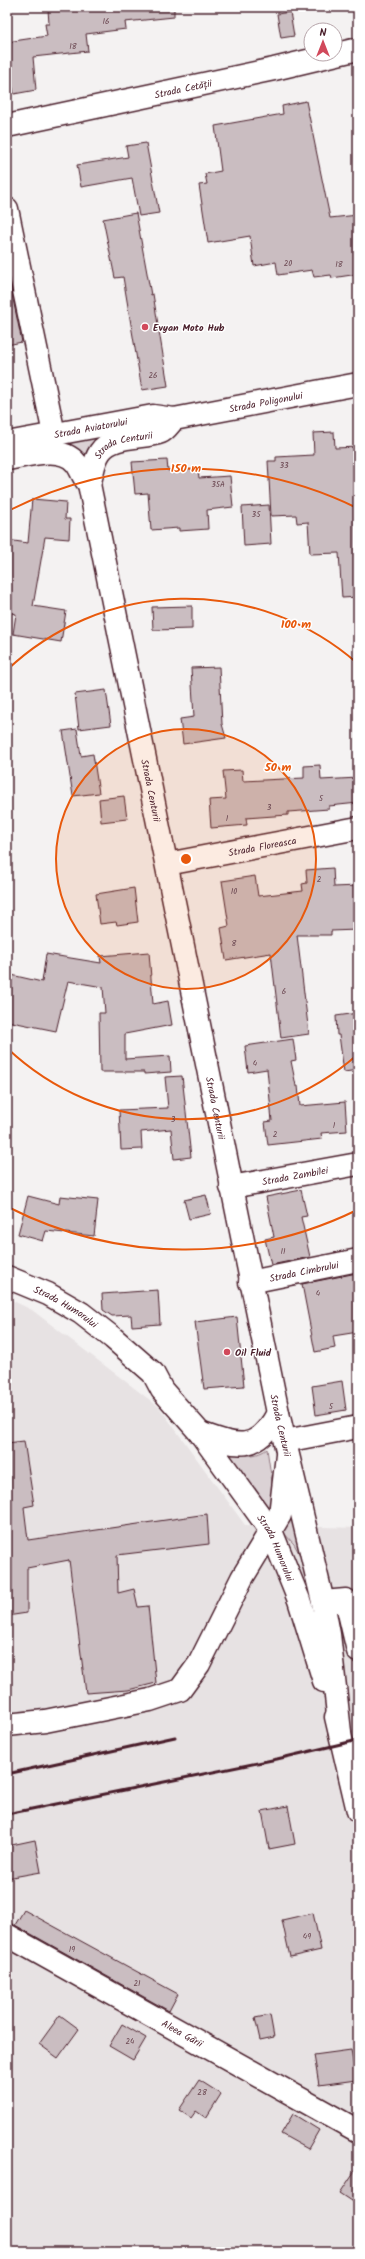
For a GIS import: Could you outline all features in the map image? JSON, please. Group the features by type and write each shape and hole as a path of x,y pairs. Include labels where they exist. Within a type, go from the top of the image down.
{"main road":[{"name":"Strada Cetății","path":"7,126 274,69 358,49"},
{"path":"7,209 54,434"},
{"name":"Strada Poligonului","path":"174,419 358,384"},
{"name":"Strada Aviatorului","path":"7,443 154,416 174,419"},
{"name":"Strada Centurii","path":"88,484 93,474 95,461 101,451 114,442 162,432 174,419"},
{"name":"Strada Centurii","path":"7,459 59,453 70,457 77,464 81,475 88,484 167,864 250,1282 278,1413 323,1602 329,1634 340,1732"},
{"name":"Strada Floreasca","path":"167,864 358,828"},
{"name":"Strada Zambilei","path":"231,1187 358,1164"},
{"name":"Strada Cimbrului","path":"250,1282 358,1260"},
{"name":"Strada Humorului","path":"11,1279 31,1296 162,1390 200,1433 271,1531 299,1600 340,1732"},
{"path":"200,1433 224,1442 249,1442 266,1434 278,1413"},
{"path":"7,1725 44,1721 150,1700 180,1690 199,1664 242,1578 280,1515 283,1503 283,1474 286,1448 358,1427"},
{"path":"271,1531 289,1549 298,1564 313,1611 329,1634"},
{"path":"323,1602 346,1600 358,1651"},
{"path":"340,1732 353,1764 358,1811"},
{"name":"Aleea Gării","path":"7,1936 358,2131"}],"shaded area":[{"path":"149,424 120,431 100,439 92,445 87,452 84,461 74,448 63,444"},
{"path":"7,1298 32,1310 159,1407 245,1525 358,1528 358,2252 7,2252"},
{"path":"267,1449 274,1495 268,1518 223,1452 251,1455"},
{"path":"291,1511 301,1557 294,1544 280,1529"}],"building":[{"path":"68,7 174,7 174,17 125,22 126,29 86,34 88,51 33,57 36,90 14,94 12,84 7,85 7,42 47,36 45,24 49,24 48,9"},
{"path":"290,12 294,36 281,38 277,14"},
{"path":"306,101 330,218 358,215 358,274 332,278 331,275 314,277 312,270 278,275 276,262 254,266 250,236 208,243 199,185 207,184 205,174 221,171 215,126 283,114 282,106"},
{"path":"146,143 159,213 139,216 132,178 81,187 77,165 128,157 126,146"},
{"path":"136,213 151,295 153,294 168,386 142,390 123,277 115,278 103,219"},
{"path":"7,285 10,285 22,342 7,345"},
{"path":"334,432 335,448 358,447 358,512 356,512 358,597 342,598 339,553 310,554 308,522 297,523 296,515 271,516 268,461 276,461 276,457 314,455 313,433"},
{"path":"167,460 168,471 198,469 199,478 230,476 233,507 207,510 208,529 179,531 179,528 151,530 148,493 135,494 132,462"},
{"path":"32,499 66,502 65,519 70,519 69,539 45,537 33,606 66,611 61,642 13,634 16,614 7,612 7,540 28,543"},
{"path":"269,505 271,544 244,546 242,507"},
{"path":"192,606 192,629 153,630 152,607"},
{"path":"219,667 222,724 226,738 183,744 180,719 194,717 191,668"},
{"path":"106,690 111,725 79,729 75,694"},
{"path":"77,729 81,756 93,754 99,793 73,796 63,731"},
{"path":"320,765 321,780 358,778 358,803 329,806 329,809 288,812 288,815 246,818 247,825 211,828 209,800 226,799 223,771 242,770 243,781 304,778 304,766"},
{"path":"124,796 127,819 101,822 99,799"},
{"path":"333,868 334,887 358,886 357,930 331,931 331,935 297,935 309,1034 281,1038 271,953 226,960 221,928 229,926 222,881 255,876 258,896 303,891 302,884 307,883 306,870"},
{"path":"134,888 138,922 117,925 116,922 100,924 96,894"},
{"path":"149,952 153,1004 168,1001 172,1025 125,1034 125,1059 170,1056 171,1072 144,1074 144,1072 100,1072 99,1013 105,1013 103,987 68,981 56,1031 7,1021 7,974 42,982 46,954 101,963 100,956"},
{"path":"358,1013 358,1070 344,1072 339,1035 337,1035 336,1016"},
{"path":"293,1039 296,1060 291,1061 296,1086 298,1086 300,1106 345,1102 347,1131 321,1133 322,1139 268,1145 265,1122 272,1121 267,1069 248,1072 245,1046"},
{"path":"182,1076 191,1157 174,1159 171,1129 141,1132 142,1149 121,1150 119,1110 168,1108 165,1077"},
{"path":"301,1190 307,1216 301,1217 310,1257 271,1265 265,1239 274,1237 266,1197"},
{"path":"206,1195 211,1214 189,1219 184,1200"},
{"path":"28,1196 59,1204 60,1196 98,1200 94,1236 46,1231 43,1241 18,1234"},
{"path":"357,1273 358,1332 333,1336 335,1348 315,1352 302,1284"},
{"path":"158,1290 160,1324 132,1326 131,1315 112,1316 103,1310 102,1294"},
{"path":"237,1317 244,1386 204,1389 195,1322"},
{"path":"342,1381 346,1410 316,1415 312,1386"},
{"path":"24,1441 34,1505 24,1507 28,1540 207,1514 209,1544 117,1555 118,1593 134,1589 138,1607 148,1606 156,1683 128,1690 86,1693 69,1560 27,1568 27,1613 7,1616 7,1443"},
{"path":"288,1806 295,1844 269,1849 262,1811"},
{"path":"35,1840 41,1872 7,1878 7,1846"},
{"path":"24,1910 178,1994 169,2011 15,1925"},
{"path":"313,1913 321,1950 290,1957 282,1920"},
{"path":"60,2015 79,2029 58,2058 39,2044"},
{"path":"270,2015 274,2037 260,2040 255,2018"},
{"path":"122,2024 146,2038 133,2060 109,2046"},
{"path":"351,2050 356,2080 319,2085 314,2055"},
{"path":"199,2080 221,2094 206,2118 196,2111 191,2118 179,2110"},
{"path":"293,2114 319,2130 308,2149 281,2134"},
{"path":"358,2166 358,2205 340,2193"}],"railway":[{"path":"7,1774 175,1737"},
{"path":"7,1814 277,1759 358,1740"}],"place":[{"name":"Evyan Moto Hub","path":"145,327"},
{"name":"Oil Fluid","path":"227,1352"}]}
